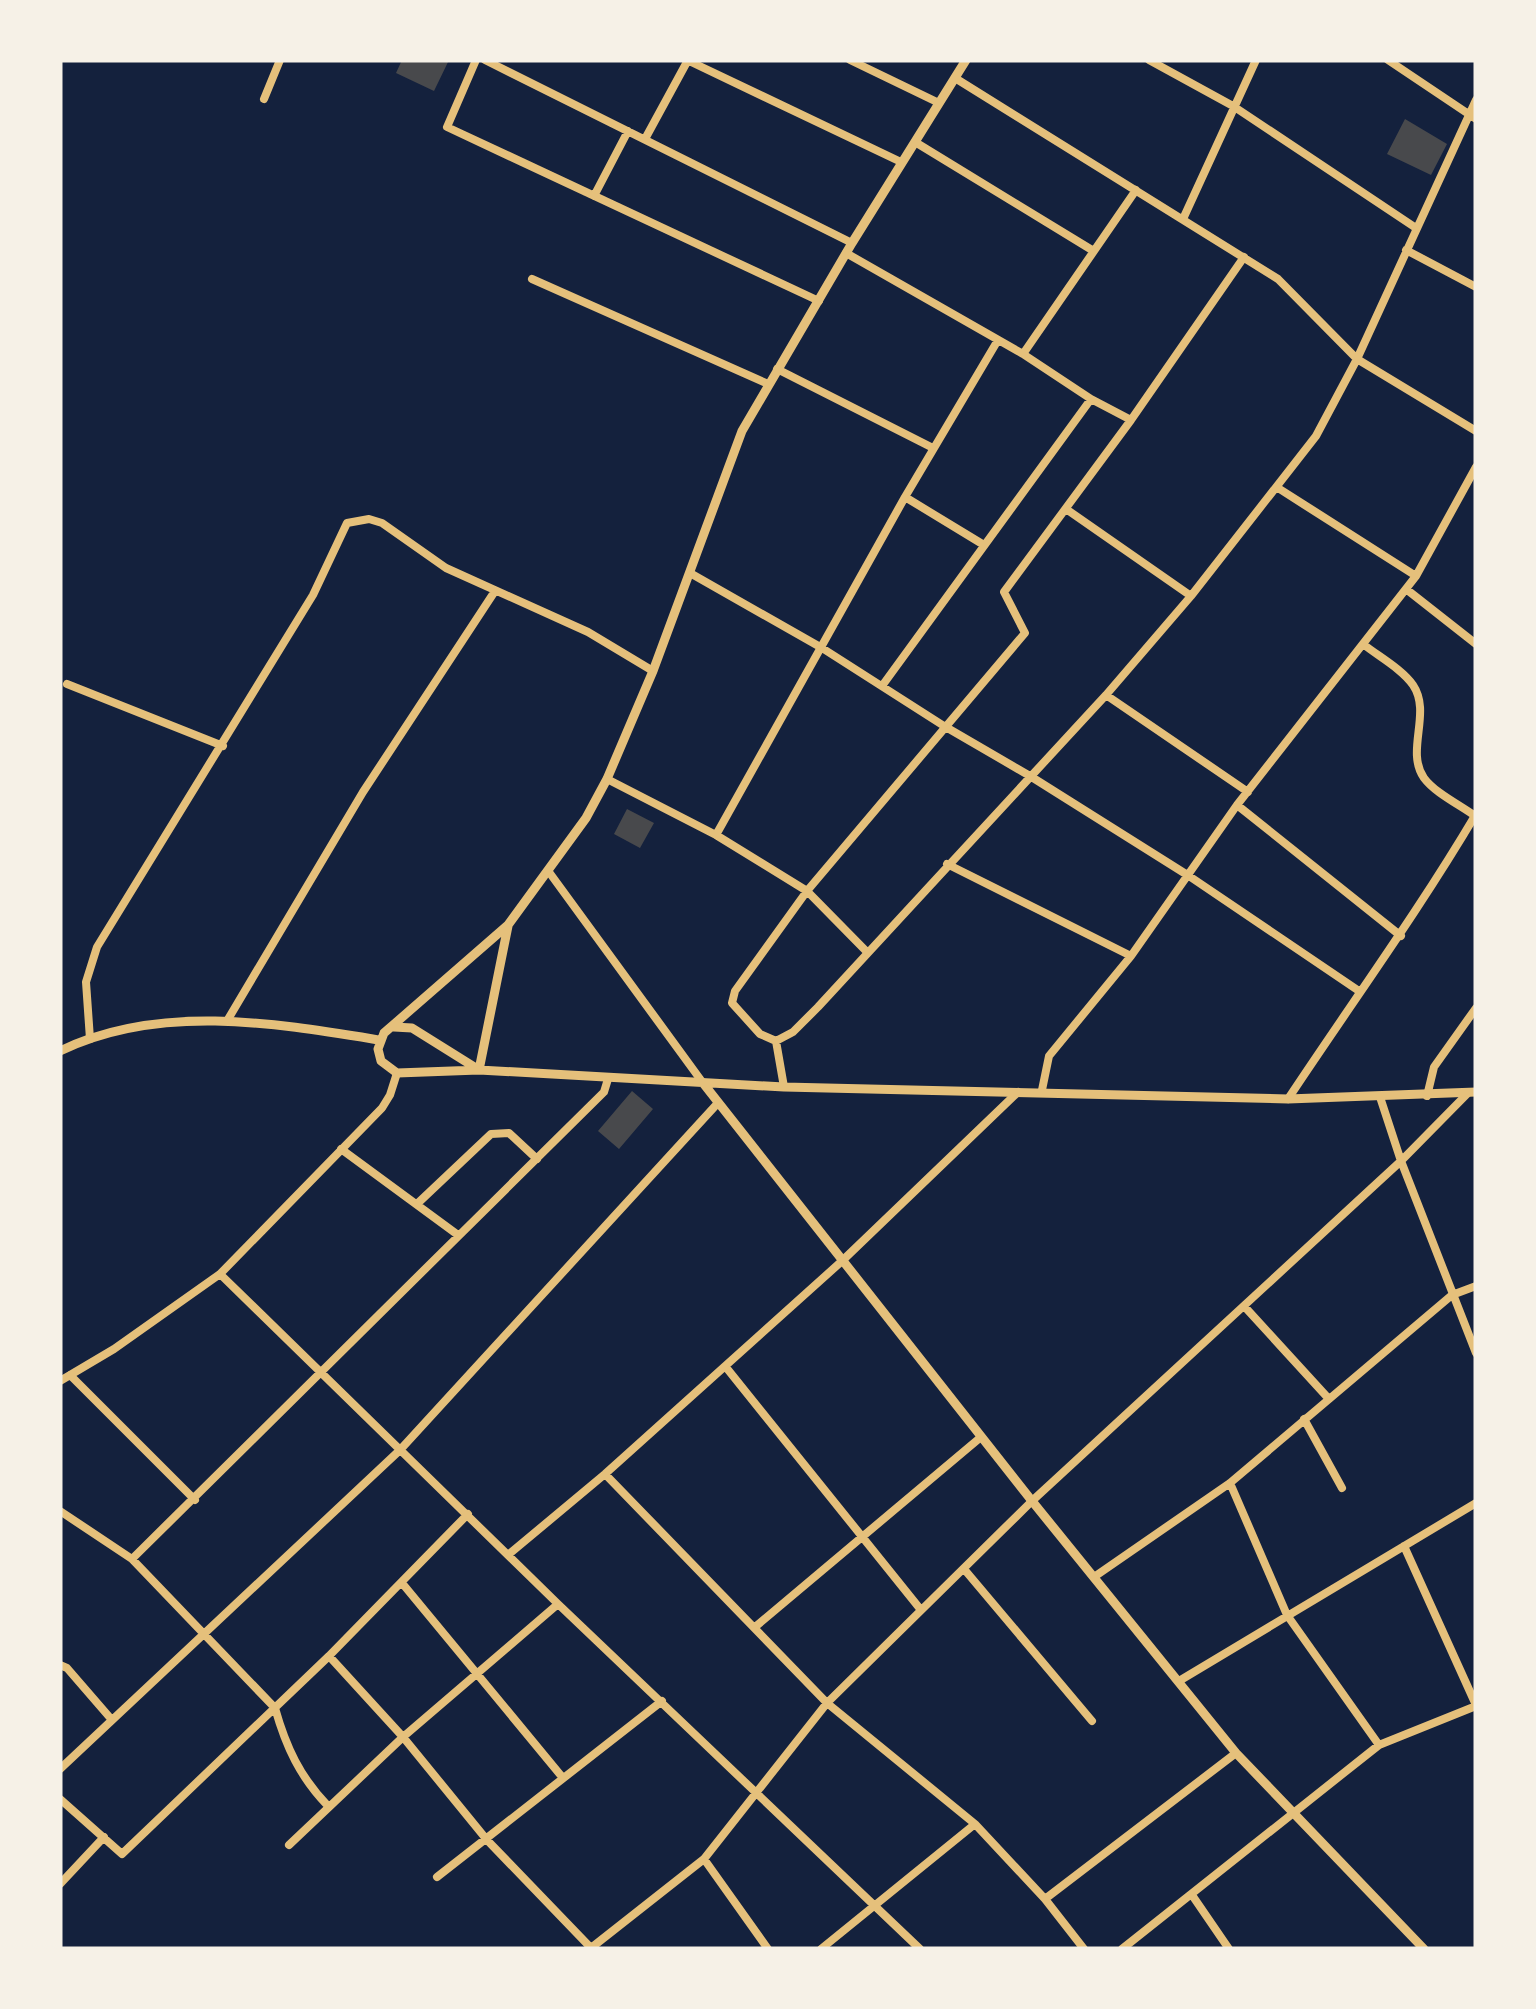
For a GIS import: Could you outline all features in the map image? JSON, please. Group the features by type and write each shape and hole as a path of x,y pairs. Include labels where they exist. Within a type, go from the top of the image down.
{"street":[{"path":"264,99 280,60"},
{"path":"476,60 446,127 819,302"},
{"path":"485,60 852,242"},
{"path":"645,139 687,60 901,162"},
{"path":"850,60 939,103"},
{"path":"966,60 852,242 742,431 653,671 607,779 549,872 508,925 380,1040 381,1062 397,1073 479,1070 784,1087 1042,1090 1288,1099 1471,1093"},
{"path":"1150,60 1232,106 1416,228"},
{"path":"1183,218 1256,60"},
{"path":"1388,60 1473,116"},
{"path":"956,78 1278,279 1357,359 1476,431"},
{"path":"776,1041 793,1032 1106,695 1278,488 1316,436 1357,359 1416,228 1473,116 1476,100"},
{"path":"594,196 628,130"},
{"path":"915,142 1092,250"},
{"path":"1023,354 1136,190"},
{"path":"1406,250 1476,287"},
{"path":"846,253 1131,420"},
{"path":"776,1041 760,1034 732,1003 734,991 807,891 1026,633 1004,592 1131,420 1244,257"},
{"path":"532,279 768,384"},
{"path":"716,834 998,340"},
{"path":"776,369 933,448"},
{"path":"882,686 1091,399"},
{"path":"1042,1090 1049,1056 1131,956 1238,804 1416,576 1476,467"},
{"path":"1278,488 1416,576"},
{"path":"905,497 984,545"},
{"path":"1066,509 1191,596"},
{"path":"90,1039 86,982 97,947 313,595 347,523 369,519 382,523 446,568 588,632 653,671"},
{"path":"690,572 1030,776 1189,876 1359,992"},
{"path":"1406,589 1476,644"},
{"path":"227,1022 364,792 495,590"},
{"path":"1288,1099 1401,936 1476,815 1426,780 1418,767 1420,719 1413,685 1363,644"},
{"path":"67,684 223,746"},
{"path":"1106,695 1248,792"},
{"path":"607,779 716,834 807,891 867,952"},
{"path":"1238,804 1401,936"},
{"path":"947,864 1131,956"},
{"path":"549,872 717,1104 1236,1753 1424,1949"},
{"path":"479,1070 508,925"},
{"path":"1427,1096 1434,1066 1476,1008"},
{"path":"60,1051 128,1029 180,1021 227,1022 380,1040"},
{"path":"390,1028 412,1028 479,1070"},
{"path":"776,1041 784,1087"},
{"path":"60,1381 220,1274 382,1108 397,1073"},
{"path":"132,1559 604,1092 608,1079"},
{"path":"508,1555 605,1474 842,1261 1018,1092"},
{"path":"329,1656 403,1737 486,1840 592,1949 704,1858 828,1703 1032,1501 1471,1093"},
{"path":"1380,1098 1400,1161 1476,1353"},
{"path":"60,1768 400,1450 717,1104"},
{"path":"418,1203 492,1134 509,1133 536,1158"},
{"path":"341,1149 458,1235"},
{"path":"220,1274 920,1949"},
{"path":"1094,1577 1230,1483 1452,1295 1476,1286"},
{"path":"1244,1306 1329,1399"},
{"path":"725,1366 922,1610"},
{"path":"70,1376 195,1500"},
{"path":"1304,1419 1342,1488"},
{"path":"755,1627 981,1436"},
{"path":"605,1474 828,1703 975,1824 1084,1949"},
{"path":"1230,1483 1286,1615 1379,1745"},
{"path":"1179,1682 1476,1503"},
{"path":"60,1512 132,1559 276,1708 284,1741 297,1767 328,1806"},
{"path":"60,1799 122,1854 329,1656 468,1514"},
{"path":"1122,1949 1379,1745 1476,1706 1404,1546"},
{"path":"964,1569 1092,1720"},
{"path":"402,1583 563,1778"},
{"path":"288,1845 403,1737 558,1604"},
{"path":"60,1665 68,1668 112,1720"},
{"path":"437,1877 662,1701"},
{"path":"1044,1899 1236,1753"},
{"path":"821,1949 975,1824"},
{"path":"60,1884 104,1837"},
{"path":"704,1858 768,1949"},
{"path":"1192,1894 1228,1949"}],"building":[{"path":"402,60 449,60 434,91 396,73"},
{"path":"1405,119 1447,144 1431,175 1387,154"},
{"path":"627,809 654,823 640,848 614,834"},
{"path":"632,1091 653,1109 619,1149 598,1131"}]}
